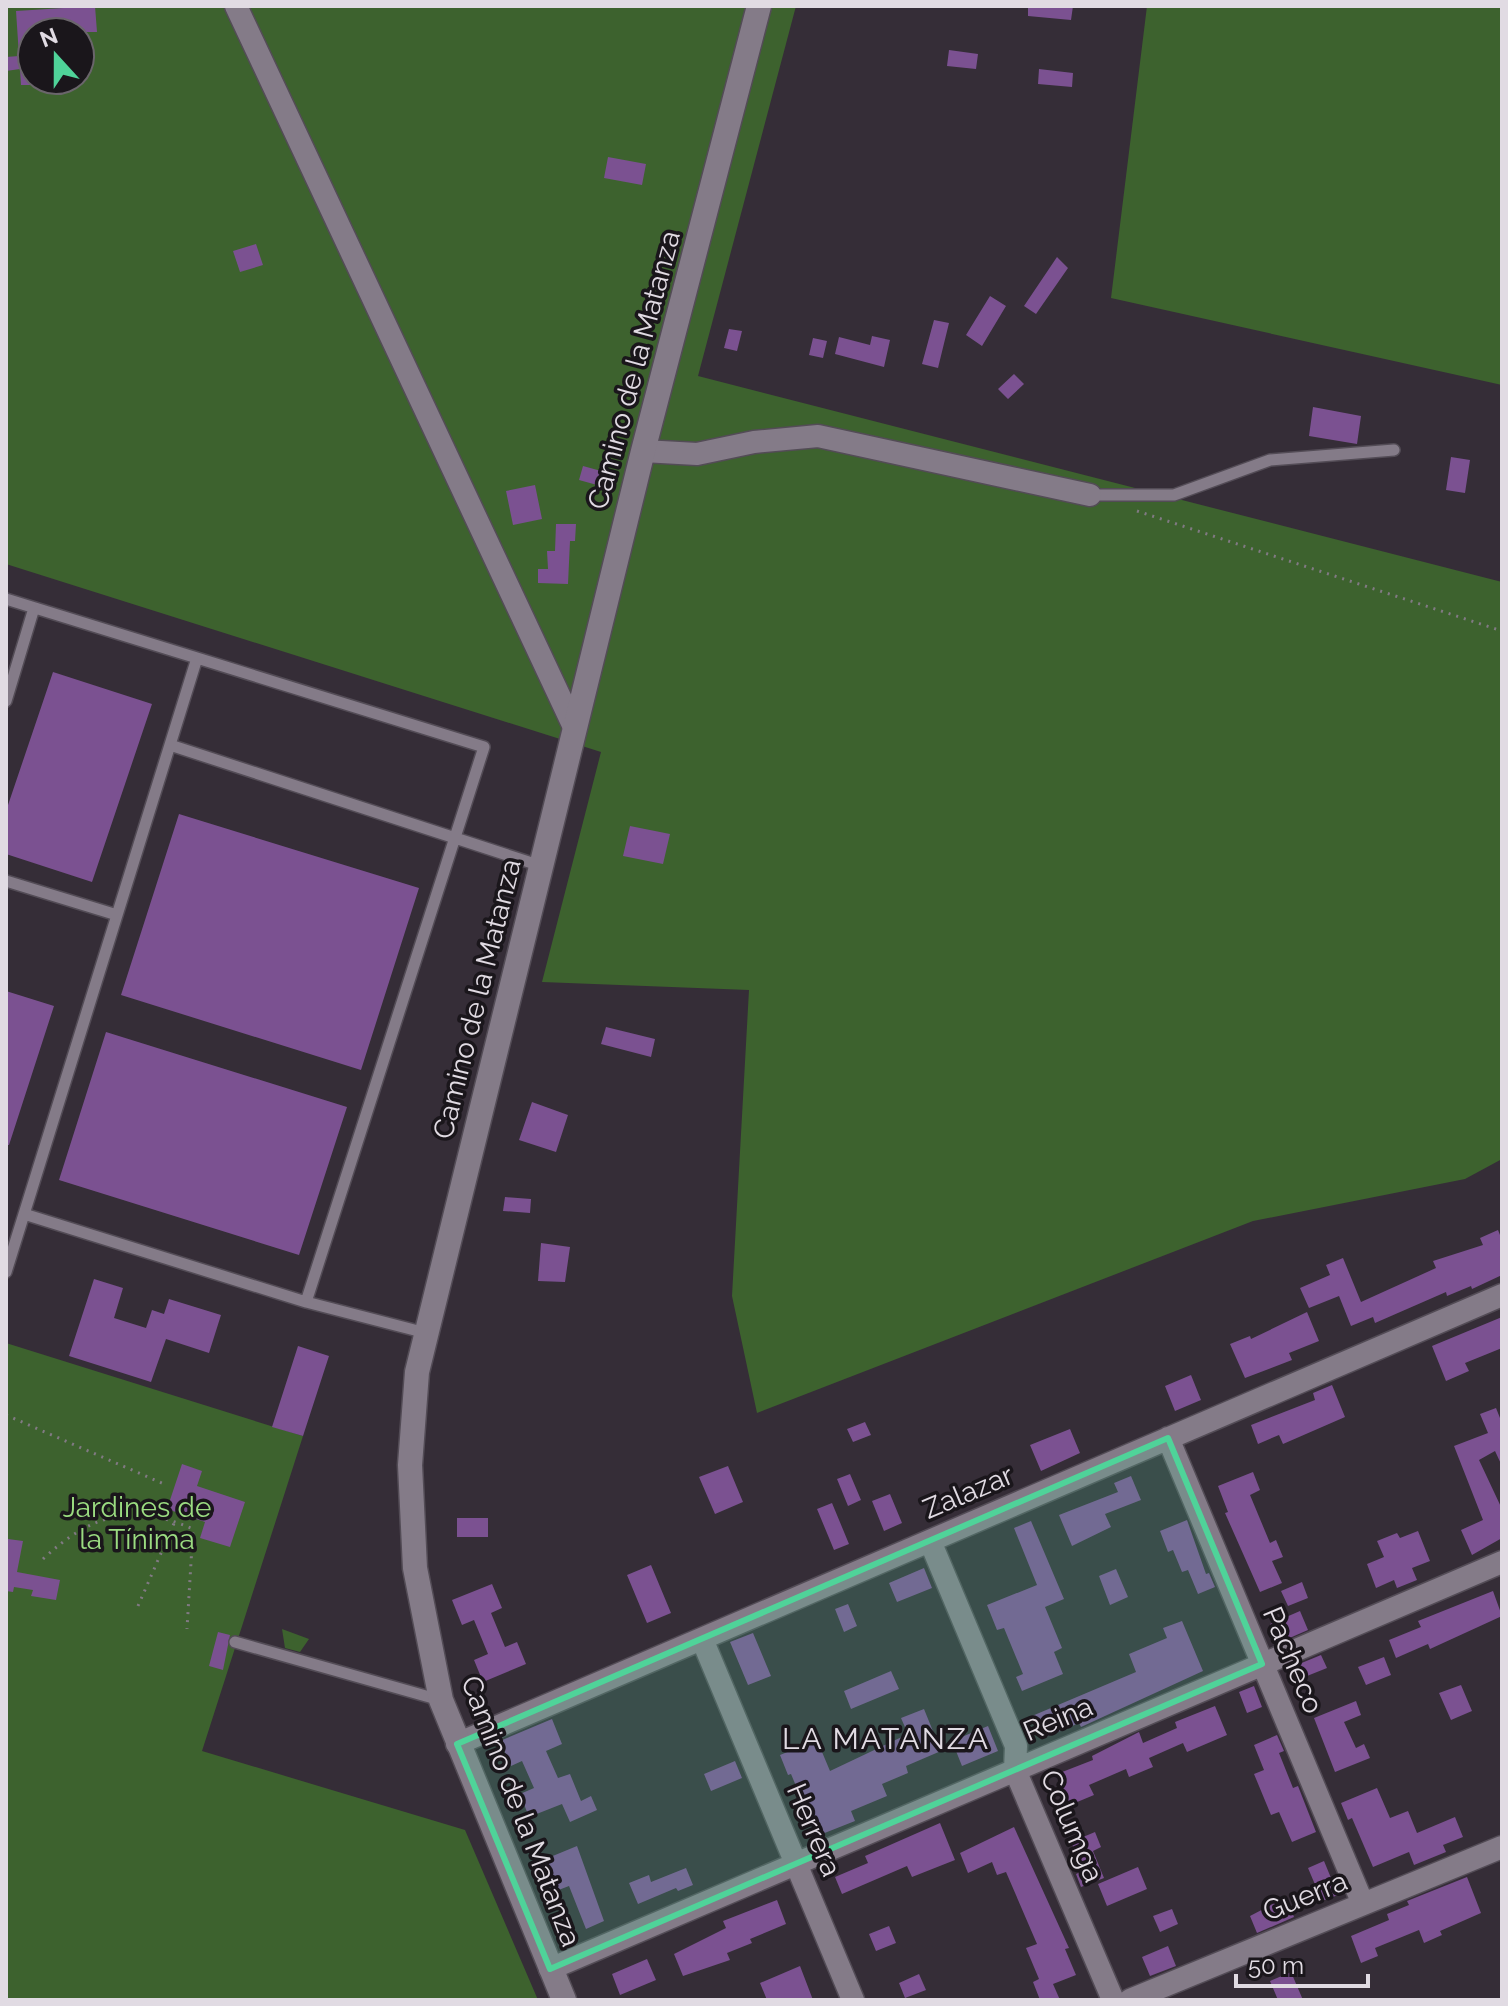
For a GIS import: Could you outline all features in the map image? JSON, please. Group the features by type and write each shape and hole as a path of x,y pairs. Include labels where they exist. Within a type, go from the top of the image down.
{"street":[{"path":"236,6 574,727"},
{"name":"Camino de la Matanza","path":"564,2000 441,1700 415,1568 410,1465 417,1372 643,451 759,6"},
{"path":"643,451 697,454 754,442 818,436 1090,495"},
{"name":"Zalazar","path":"457,1744 1502,1295"},
{"name":"Pacheco","path":"1168,1438 1363,1904"},
{"name":"Columga","path":"930,1541 1016,1746 1015,1770 1113,2000"},
{"name":"Reina","path":"550,1969 1502,1562"},
{"name":"Herrera","path":"702,1639 853,2000"},
{"name":"Guerra","path":"1130,2000 1502,1847"}],"lane":[{"path":"1090,495 1174,495 1270,460 1394,450"},
{"path":"6,599 484,747 306,1302"},
{"path":"6,701 34,608"},
{"path":"6,1272 197,658"},
{"path":"170,745 541,866"},
{"path":"6,881 117,915"},
{"path":"24,1214 306,1302 426,1333"},
{"path":"235,1642 441,1700"}],"path":[{"path":"1134,510 1502,631"},
{"path":"6,1415 164,1484"},
{"path":"43,1559 67,1536 88,1524 124,1515 175,1521 193,1529 187,1629"},
{"path":"138,1606 175,1521"}],"highlighted area":[{"path":"1168,1438 1262,1664 550,1969 457,1744"}],"green space":[{"path":"6,6 796,6 698,376 1502,582 1502,1159 1465,1179 1253,1221 757,1413 732,1296 749,990 542,982 601,752 6,564"},
{"path":"1147,6 1502,6 1502,385 1111,298"},
{"name":"Jardines de la Tínima","path":"6,1343 303,1436 202,1751 465,1830 538,2000 6,2000"},
{"path":"282,1629 309,1639 300,1652 285,1648"}],"building":[{"path":"95,6 96,16 16,16 16,11"},
{"path":"1028,6 1073,6 1071,20 1028,16"},
{"path":"949,50 978,54 976,69 947,66"},
{"path":"16,56 16,70 6,71 6,57"},
{"path":"1039,69 1073,73 1072,87 1038,84"},
{"path":"608,157 646,164 642,185 604,178"},
{"path":"256,244 263,265 240,272 233,251"},
{"path":"1057,257 1068,268 1036,314 1024,306"},
{"path":"990,296 1006,306 982,346 966,335"},
{"path":"934,320 949,323 938,368 922,364"},
{"path":"729,329 742,331 737,351 724,348"},
{"path":"872,336 890,340 884,367 835,354 839,337 870,345"},
{"path":"813,338 827,341 823,358 809,355"},
{"path":"1014,374 1024,384 1008,399 998,389"},
{"path":"1313,407 1361,416 1357,444 1309,436"},
{"path":"1451,457 1470,460 1465,493 1446,490"},
{"path":"583,466 612,474 608,488 579,480"},
{"path":"535,485 542,519 513,525 506,491"},
{"path":"556,524 576,524 575,541 570,541 568,584 538,583 538,569 548,569 547,551 555,551"},
{"path":"53,672 152,704 92,882 6,854 6,811"},
{"path":"179,814 419,888 361,1070 121,995"},
{"path":"630,826 670,834 663,864 623,856"},
{"path":"6,991 54,1006 9,1145 6,1145"},
{"path":"606,1027 655,1039 651,1057 601,1044"},
{"path":"106,1032 347,1107 299,1255 59,1180"},
{"path":"532,1102 568,1115 556,1152 519,1140"},
{"path":"505,1197 531,1199 530,1213 503,1211"},
{"path":"1498,1230 1502,1240 1502,1275 1472,1289 1471,1286 1447,1296 1446,1292 1375,1323 1373,1317 1351,1326 1339,1296 1309,1308 1300,1288 1330,1275 1326,1265 1343,1258 1361,1302 1436,1268 1433,1261 1483,1245 1480,1238"},
{"path":"541,1243 570,1247 565,1282 538,1281"},
{"path":"94,1279 123,1288 114,1318 146,1328 152,1310 164,1314 169,1299 221,1315 209,1353 166,1339 151,1382 69,1356"},
{"path":"1307,1312 1319,1341 1289,1353 1292,1360 1245,1378 1230,1344 1250,1336 1251,1339"},
{"path":"1502,1317 1502,1348 1465,1363 1469,1371 1446,1381 1432,1346"},
{"path":"298,1346 329,1356 303,1436 272,1427"},
{"path":"1191,1375 1201,1400 1175,1411 1165,1386"},
{"path":"1332,1385 1345,1417 1283,1444 1279,1435 1258,1444 1251,1425 1315,1400 1313,1393"},
{"path":"1496,1408 1502,1423 1502,1466 1495,1451 1479,1460 1502,1509 1502,1538 1472,1555 1461,1530 1483,1520 1454,1446 1488,1433 1480,1414"},
{"path":"865,1422 871,1435 853,1442 847,1429"},
{"path":"1070,1429 1080,1453 1041,1471 1030,1445"},
{"path":"182,1464 202,1471 197,1486 245,1502 230,1547 200,1538 205,1522 167,1509"},
{"path":"728,1466 743,1502 715,1514 699,1477"},
{"path":"1253,1472 1260,1490 1250,1495 1270,1543 1276,1540 1283,1557 1272,1561 1282,1583 1260,1592 1225,1513 1228,1512 1218,1486"},
{"path":"850,1474 861,1500 848,1506 837,1479"},
{"path":"1131,1476 1141,1500 1105,1514 1111,1527 1072,1546 1059,1515 1118,1492 1114,1483"},
{"path":"890,1494 902,1523 884,1531 872,1501"},
{"path":"832,1503 849,1544 834,1550 817,1509"},
{"path":"457,1518 488,1518 488,1537 457,1537"},
{"path":"1187,1520 1206,1574 1209,1573 1215,1587 1198,1594 1188,1570 1182,1572 1173,1550 1168,1552 1160,1531"},
{"path":"1031,1521 1064,1599 1045,1607 1062,1648 1054,1652 1063,1674 1022,1691 1016,1677 1023,1674 1004,1628 997,1630 987,1605 1037,1585 1014,1528"},
{"path":"1418,1531 1430,1561 1412,1568 1417,1580 1397,1588 1394,1580 1376,1588 1367,1564 1384,1557 1377,1541 1397,1533 1400,1538"},
{"path":"8,1539 23,1541 17,1572 60,1580 56,1600 31,1596 33,1590 14,1587 13,1592 6,1591"},
{"path":"651,1565 671,1613 647,1623 627,1575"},
{"path":"924,1568 932,1588 897,1602 889,1583"},
{"path":"1116,1569 1128,1597 1110,1605 1099,1576"},
{"path":"1302,1582 1308,1598 1288,1606 1281,1591"},
{"path":"492,1584 502,1608 491,1613 505,1647 517,1642 526,1664 483,1682 474,1660 488,1654 474,1620 462,1625 452,1600"},
{"path":"1493,1591 1502,1616 1430,1649 1428,1644 1396,1658 1389,1640 1421,1627 1418,1621"},
{"path":"848,1604 857,1626 844,1632 835,1609"},
{"path":"1300,1611 1308,1630 1278,1643 1270,1624"},
{"path":"1182,1621 1203,1671 1081,1727 1079,1723 1041,1739 1032,1716 1136,1672 1129,1654 1167,1638 1163,1628"},
{"path":"218,1632 230,1635 223,1670 209,1666"},
{"path":"753,1633 771,1676 748,1685 730,1642"},
{"path":"1321,1655 1327,1668 1292,1682 1287,1669"},
{"path":"1384,1657 1391,1675 1366,1685 1358,1667"},
{"path":"891,1671 899,1689 851,1709 844,1691"},
{"path":"1461,1685 1472,1711 1451,1720 1439,1693"},
{"path":"1254,1686 1262,1707 1247,1713 1239,1692"},
{"path":"1356,1701 1361,1715 1344,1722 1356,1748 1364,1744 1370,1758 1335,1772 1314,1718"},
{"path":"1215,1706 1227,1735 1187,1752 1183,1743 1149,1758 1153,1767 1129,1777 1126,1769 1089,1785 1094,1795 1070,1805 1057,1774 1093,1760 1092,1756 1139,1732 1143,1743 1177,1728 1175,1722"},
{"path":"924,1709 941,1751 906,1766 908,1773 882,1784 887,1796 851,1811 855,1821 817,1836 780,1755 817,1740 830,1771 908,1734 901,1718"},
{"path":"552,1719 562,1744 546,1751 558,1778 570,1774 581,1801 591,1796 597,1810 570,1822 562,1804 529,1817 520,1794 534,1788 522,1761 511,1766 500,1741"},
{"path":"988,1726 998,1751 962,1766 952,1741"},
{"path":"1277,1735 1284,1751 1279,1753 1293,1788 1298,1786 1316,1832 1292,1842 1279,1812 1271,1815 1254,1774 1264,1770 1254,1745"},
{"path":"735,1761 742,1778 711,1791 704,1774"},
{"path":"1377,1788 1390,1818 1408,1811 1417,1833 1455,1817 1463,1837 1443,1845 1446,1852 1414,1865 1409,1852 1373,1867 1352,1818 1348,1820 1341,1803"},
{"path":"940,1823 955,1860 912,1877 907,1866 842,1894 835,1877 868,1863 865,1856"},
{"path":"1014,1827 1069,1948 1065,1949 1076,1975 1053,1984 1060,2000 1040,2000 1033,1982 1039,1979 1026,1948 1037,1944 1006,1872 997,1875 992,1862 968,1873 960,1853"},
{"path":"1095,1832 1101,1847 1093,1851 1104,1878 1081,1887 1076,1874 1083,1871 1071,1842"},
{"path":"577,1846 604,1921 586,1929 569,1886 556,1891 543,1860"},
{"path":"1324,1861 1338,1895 1322,1901 1308,1868"},
{"path":"1138,1867 1147,1889 1107,1906 1098,1884"},
{"path":"686,1868 693,1885 678,1891 676,1888 638,1904 629,1883 649,1875 651,1882"},
{"path":"1467,1877 1481,1913 1440,1931 1442,1935 1424,1943 1419,1930 1375,1948 1378,1956 1361,1963 1351,1936 1389,1920 1387,1914 1409,1905 1407,1901"},
{"path":"1286,1897 1294,1917 1257,1933 1250,1916"},
{"path":"777,1900 786,1924 750,1939 752,1943 727,1953 730,1960 683,1976 674,1954 726,1928 723,1921"},
{"path":"1172,1909 1178,1924 1160,1932 1153,1916"},
{"path":"889,1926 896,1943 876,1951 869,1934"},
{"path":"1168,1946 1176,1966 1150,1976 1142,1957"},
{"path":"647,1959 656,1980 620,1995 612,1974"},
{"path":"800,1966 813,2000 767,2000 760,1983"},
{"path":"1291,1972 1303,2000 1278,2000 1270,1981"},
{"path":"919,1974 926,1990 905,1998 899,1983"}],"district":[{"name":"LA MATANZA","path":"886,1738"}]}
